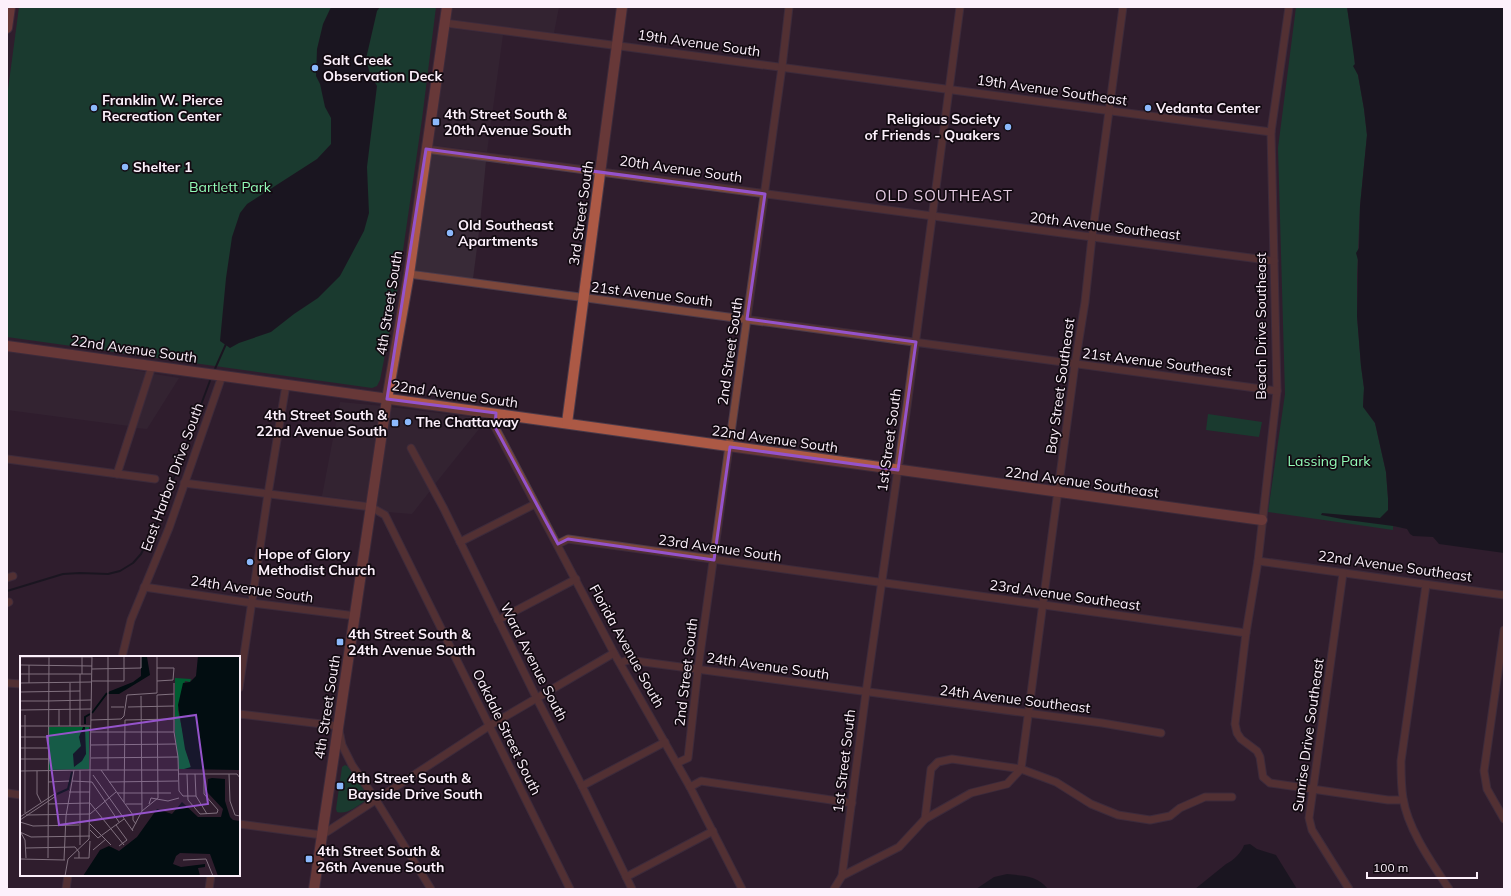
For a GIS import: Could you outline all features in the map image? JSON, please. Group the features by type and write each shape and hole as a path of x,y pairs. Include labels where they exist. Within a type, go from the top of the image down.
{"street":[{"name":"4th Street South","path":"314,889 356,616 371,507 409,274 447,7"},
{"name":"3rd Street South","path":"567,423 622,7"},
{"name":"2nd Street South","path":"678,764 688,758 698,669 790,7"},
{"name":"1st Street South","path":"842,876 881,583 916,342 960,7"},
{"name":"Bay Street Southeast","path":"1021,769 1075,364 1085,302 1108,110 1123,7"},
{"name":"Beach Drive Southeast","path":"1289,7 1271,132 1277,391 1258,561 1246,633 1234,724 1237,733 1242,739 1257,751 1260,757 1263,777 1266,781 1270,783 1313,789"},
{"path":"7,28 9,8"},
{"name":"19th Avenue South","path":"445,23 949,89"},
{"name":"19th Avenue Southeast","path":"949,89 1271,132"},
{"name":"20th Avenue South","path":"426,148 932,216"},
{"name":"20th Avenue Southeast","path":"932,216 1274,261"},
{"name":"21st Avenue South","path":"409,274 916,342"},
{"name":"21st Avenue Southeast","path":"916,342 1277,391"},
{"name":"22nd Avenue South","path":"7,346 898,470"},
{"path":"117,474 152,366"},
{"name":"East Harbor Drive South","path":"122,656 131,620 169,528 222,376"},
{"path":"240,681 286,385"},
{"name":"Florida Avenue South","path":"496,414 495,427 535,504 558,544 614,653 678,764 742,889"},
{"name":"Ward Avenue South","path":"411,448 444,509 632,889"},
{"path":"7,459 155,479"},
{"name":"22nd Avenue Southeast","path":"898,470 1262,520"},
{"path":"184,483 371,507"},
{"path":"460,542 535,504"},
{"name":"Oakdale Street South","path":"371,507 385,515 570,889"},
{"name":"23rd Avenue South","path":"558,544 568,539 881,583"},
{"name":"22nd Avenue Southeast","path":"1258,561 1504,595"},
{"name":"Sunrise Drive Southeast","path":"1343,573 1309,818 1312,830 1349,889"},
{"path":"498,620 576,579"},
{"name":"23rd Avenue Southeast","path":"881,583 1246,633"},
{"path":"1426,585 1401,761 1403,800 1419,841 1449,889"},
{"name":"24th Avenue South","path":"144,587 252,603 356,616"},
{"path":"1504,630 1484,771 1487,789 1504,819"},
{"path":"240,824 322,835 489,726 536,697 614,653"},
{"name":"24th Avenue South","path":"620,663 628,660 866,692"},
{"path":"7,682 20,684"},
{"name":"24th Avenue Southeast","path":"866,692 1102,723 1161,733"},
{"path":"240,714 338,726 342,745 352,765 376,800 431,889"},
{"path":"582,786 665,742"},
{"path":"925,819 932,769 938,762 952,759 1021,769 1056,782 1091,804 1118,816 1150,820 1170,816 1180,808 1205,797 1232,797"},
{"path":"834,889 842,876 899,847 925,819 971,793 1007,784 1021,769"},
{"path":"690,787 700,781 852,802"},
{"path":"1313,789 1388,800 1403,800"},
{"path":"7,793 20,795"},
{"path":"626,877 713,831"},
{"path":"66,889 68,876"},
{"path":"209,889 211,876"}],"highlighted area":[{"path":"426,149 765,194 747,319 916,342 898,470 730,447 714,560 568,539 558,544 495,427 496,413 387,399"}],"shaded area":[{"path":"331,7 380,7 377,11 366,59 370,74 377,86 367,167 369,213 364,231 340,276 318,298 271,332 239,343 230,348 220,341 226,278 232,237 240,213 247,204 317,159 331,144 331,118 325,107 320,84 316,76 317,49 323,24"},
{"path":"451,7 559,7 554,33 449,19"},
{"path":"1347,7 1504,7 1504,553 1439,544 1433,537 1413,536 1407,529 1321,515 1322,513 1380,518 1388,510 1386,472 1375,423 1363,407 1364,388 1357,316 1358,260 1356,253 1359,248 1360,206 1367,135 1358,75 1353,66 1355,64"},
{"path":"448,28 503,35 487,152 431,145"},
{"path":"429,153 486,161 473,279 413,270"},
{"path":"7,351 146,372 129,426 7,410"},
{"path":"154,374 179,378 147,429 136,428"},
{"path":"340,402 382,406 368,502 322,496"},
{"path":"390,407 487,419 435,484 421,459 415,463 430,491 412,514 387,512 376,505"},
{"path":"1250,844 1257,849 1276,855 1297,889 1195,889 1234,859 1244,845"},
{"path":"1007,874 1030,877 1044,884 1048,889 976,889 994,877"}],"green space":[{"name":"Bartlett Park","path":"19,7 436,7 422,119 396,299 380,380 377,386 372,388 7,337 7,97"},
{"name":"Lassing Park","path":"1296,7 1347,7 1354,51 1355,68 1358,75 1367,135 1360,206 1357,275 1357,316 1364,388 1363,406 1375,423 1386,472 1388,510 1402,528 1393,526 1393,530 1268,512 1285,394 1278,148"},
{"path":"1208,414 1262,422 1259,437 1206,430"},
{"path":"345,765 349,767 363,788 365,792 365,801 348,811 341,813 337,812 336,809 342,767"}],"waterway":[{"path":"214,371 226,344"},
{"path":"7,591 63,574 108,574 120,571 133,563 141,554 158,520 211,378"}],"place":[{"name":"Salt Creek Observation Deck","path":"315,68"},
{"name":"Franklin W. Pierce Recreation Center","path":"94,108"},
{"name":"Vedanta Center","path":"1148,108"},
{"name":"4th Street South & 20th Avenue South","path":"436,122"},
{"name":"Religious Society of Friends - Quakers","path":"1008,127"},
{"name":"Shelter 1","path":"125,167"},
{"name":"Old Southeast Apartments","path":"450,233"},
{"name":"The Chattaway","path":"408,422"},
{"name":"4th Street South & 22nd Avenue South","path":"395,423"},
{"name":"Hope of Glory Methodist Church","path":"250,562"},
{"name":"4th Street South & 24th Avenue South","path":"340,642"},
{"name":"4th Street South & Bayside Drive South","path":"340,786"},
{"name":"4th Street South & 26th Avenue South","path":"309,859"}],"district":[{"name":"OLD SOUTHEAST","path":"944,196"}]}
